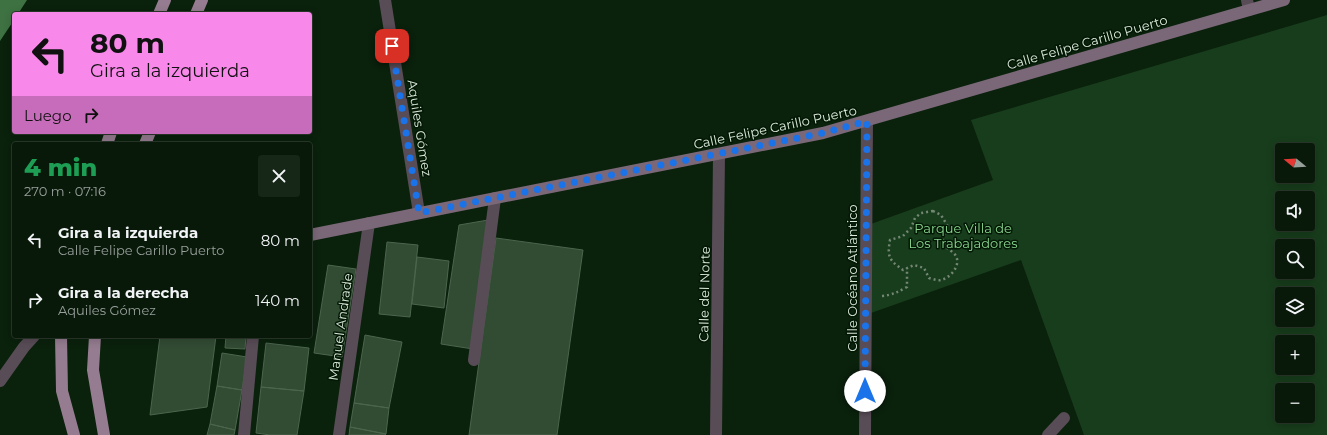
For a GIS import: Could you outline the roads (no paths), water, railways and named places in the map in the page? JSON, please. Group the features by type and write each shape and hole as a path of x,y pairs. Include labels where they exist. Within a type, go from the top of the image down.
{"main road":[{"path":"160,12 165,0"},
{"path":"197,12 202,0"},
{"path":"61,338 62,391 74,435"},
{"path":"95,338 94,370 104,435"}],"street":[{"name":"Aquiles Gómez","path":"385,0 419,213"},
{"name":"Calle Felipe Carillo Puerto","path":"312,235 823,133 1248,5 1284,0"},
{"name":"Calle Océano Atlántico","path":"865,435 867,121"},
{"name":"Calle del Norte","path":"716,435 719,154"},
{"path":"474,360 495,198"},
{"name":"Manuel Andrade","path":"339,435 368,223"},
{"path":"0,381 32,338"},
{"path":"244,435 253,338"},
{"path":"1048,435 1064,418"}],"park label":[{"name":"Parque Villa de Los Trabajadores","path":"963,236"}]}
